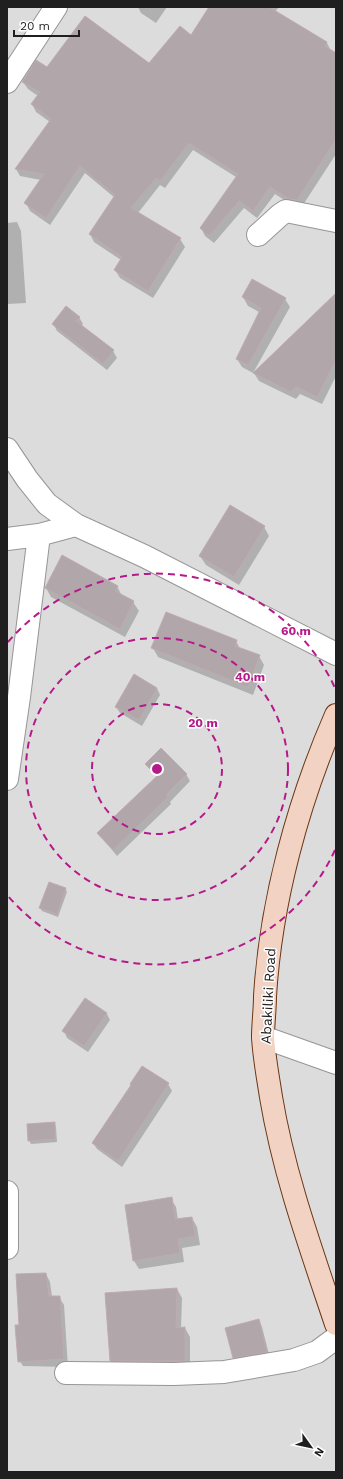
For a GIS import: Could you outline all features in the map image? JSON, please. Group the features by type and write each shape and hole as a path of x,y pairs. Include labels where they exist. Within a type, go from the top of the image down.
{"main road":[{"name":"Abakiliki Road","path":"336,715 309,789 285,865 274,913 268,963 263,1036 274,1114 288,1174 336,1324"}],"street":[{"path":"7,82 56,7"},
{"path":"258,235 286,211 336,221"},
{"path":"7,449 27,479 47,504 76,525 144,556 336,654"},
{"path":"7,539 39,535 76,525"},
{"path":"7,779 19,697 39,535"},
{"path":"263,1036 336,1063"},
{"path":"7,1192 7,1248"},
{"path":"66,1373 174,1374 224,1372 294,1360 317,1352 336,1338"}],"shaded area":[{"path":"7,7 336,7 336,1472 7,1472"}],"building":[{"path":"209,7 269,7 327,42 325,46 336,53 336,139 297,200 289,199 270,187 253,211 239,201 209,236 200,228 238,174 189,143 160,181 156,178 131,208 181,238 148,291 114,270 122,257 89,234 115,195 80,166 46,218 24,203 44,174 15,169 51,119 31,104 40,92 22,82 36,60 47,67 85,16 149,63 180,26 191,35"},
{"path":"252,279 286,298 248,365 236,359 261,308 242,297"},
{"path":"336,293 336,360 317,397 296,387 291,392 253,373"},
{"path":"66,306 80,317 76,321 114,350 103,364 52,324"},
{"path":"230,505 265,526 234,577 199,556"},
{"path":"62,555 118,586 115,591 134,601 120,629 45,588"},
{"path":"166,612 237,640 235,646 260,655 248,687 151,648"},
{"path":"134,674 157,688 139,720 115,707"},
{"path":"161,748 187,774 166,795 168,797 113,850 97,833 157,776 145,764"},
{"path":"49,882 66,888 57,914 39,908"},
{"path":"85,998 107,1013 84,1046 62,1031"},
{"path":"142,1066 169,1083 118,1161 92,1143"},
{"path":"55,1122 55,1139 28,1141 27,1124"},
{"path":"172,1197 175,1219 192,1217 195,1236 178,1239 180,1253 133,1261 125,1205"},
{"path":"46,1273 49,1296 60,1296 64,1359 18,1362 15,1325 19,1325 16,1274"},
{"path":"177,1288 176,1328 185,1327 185,1361 110,1361 105,1293"},
{"path":"259,1319 267,1352 233,1358 225,1328"}]}
